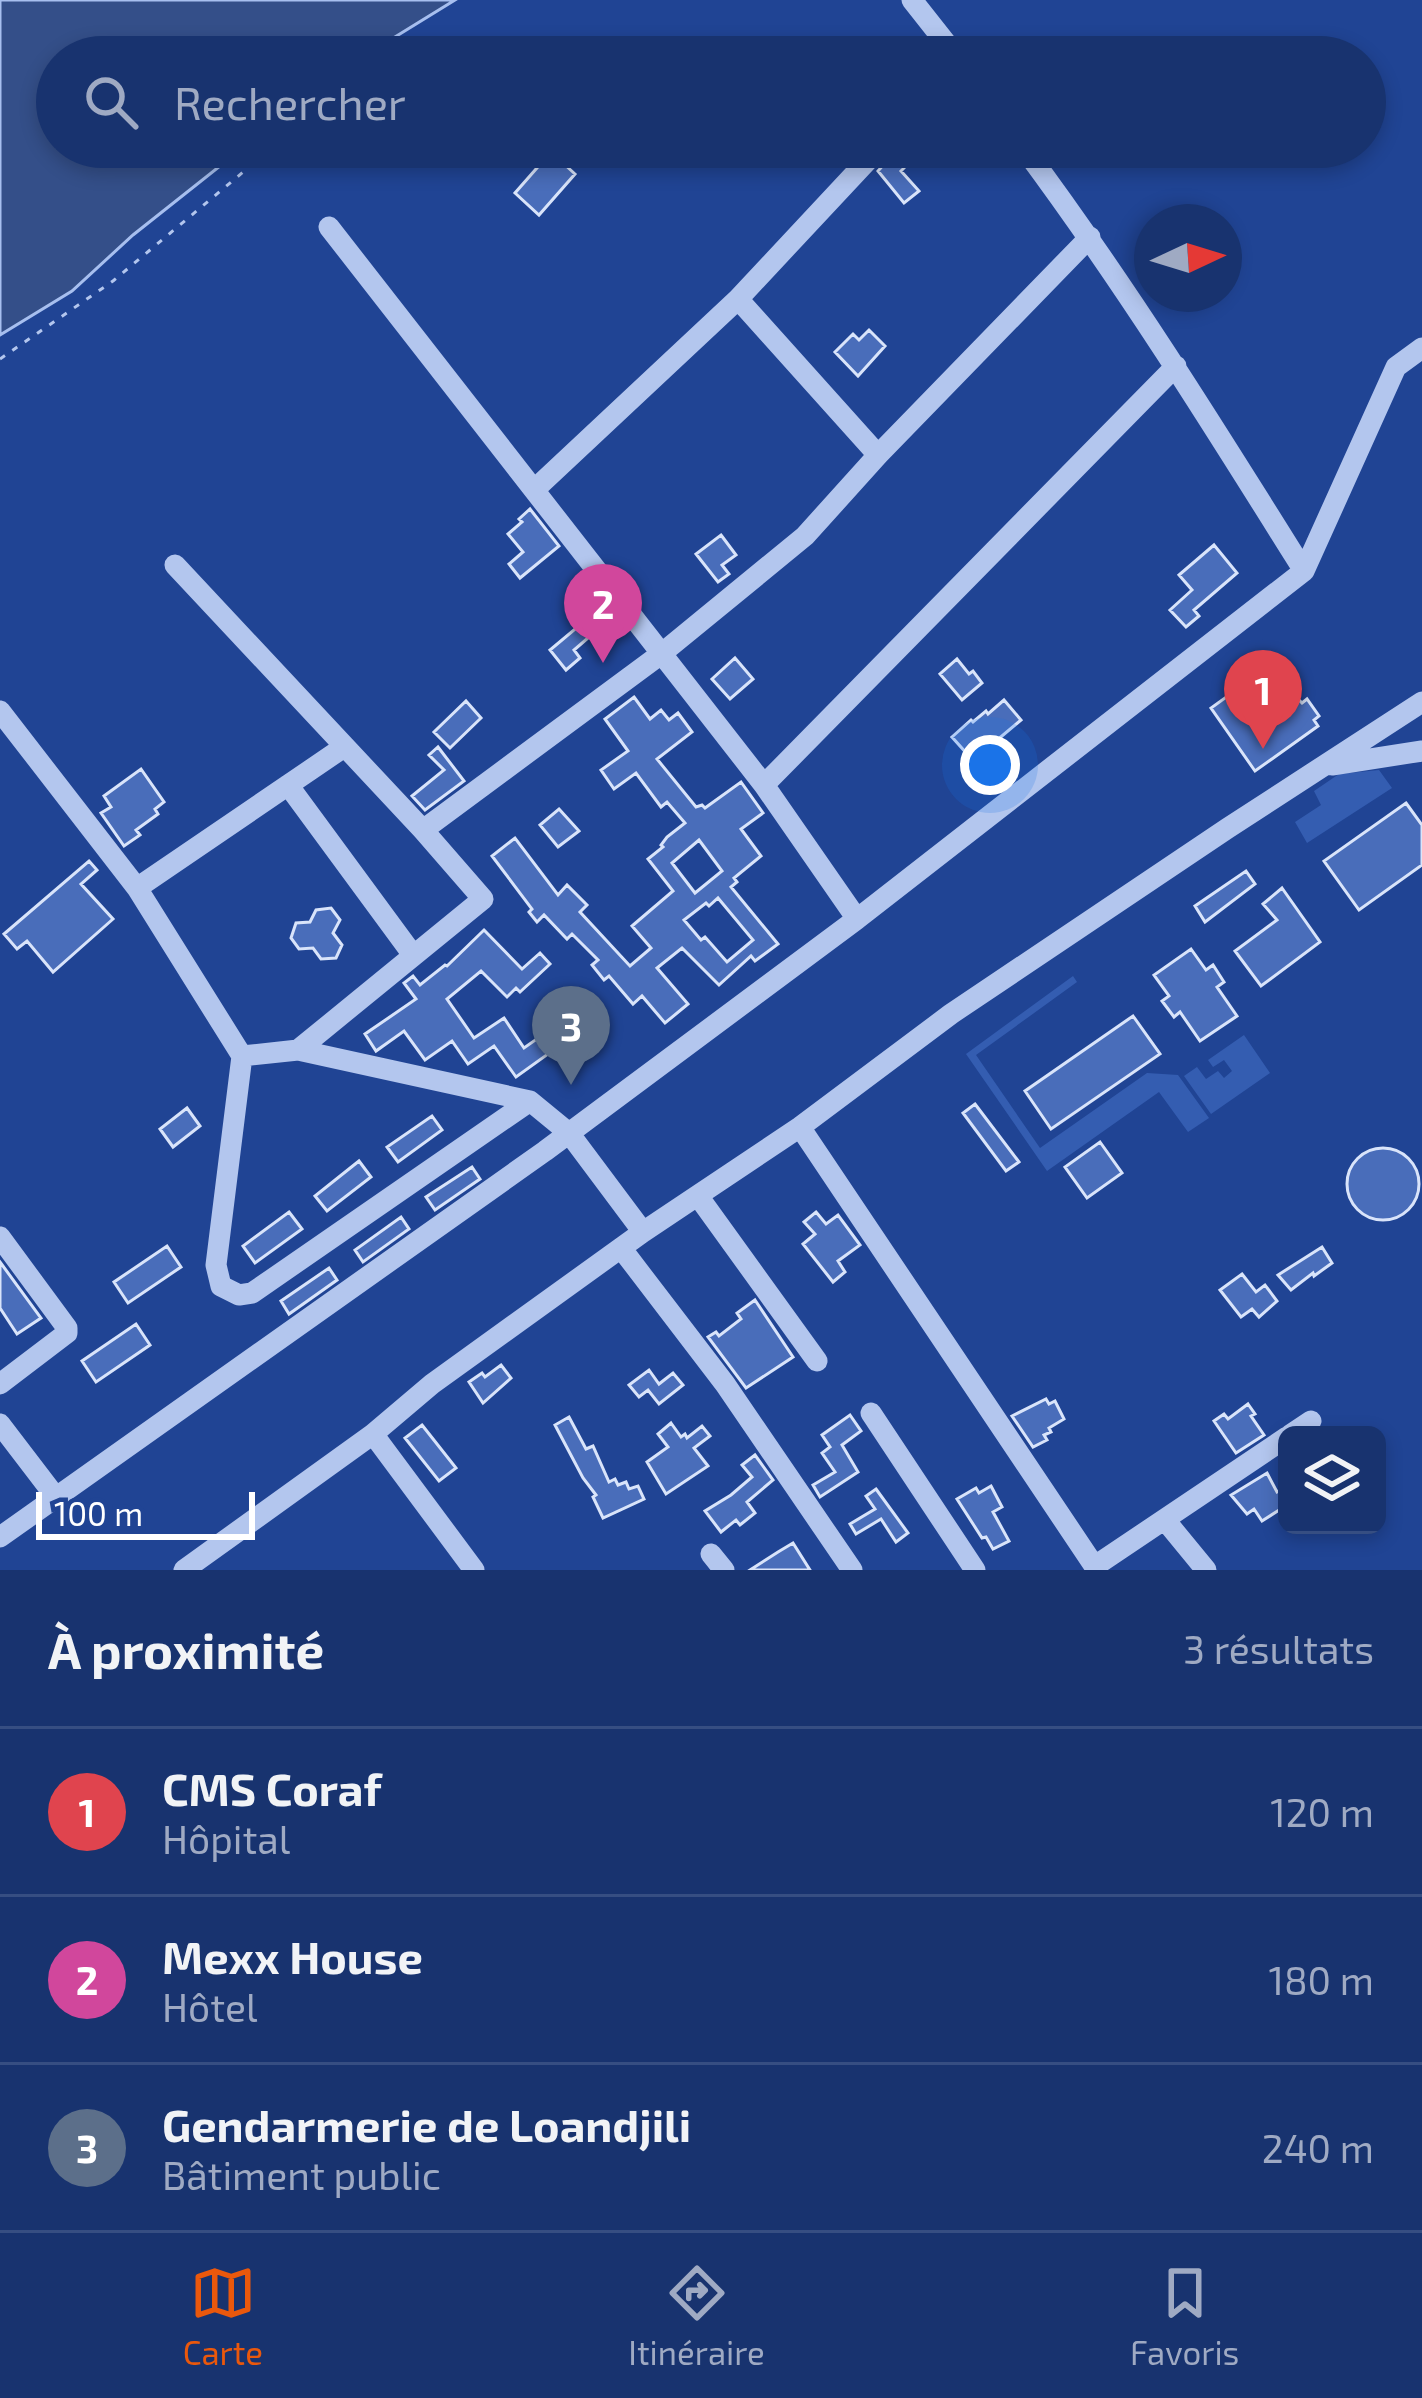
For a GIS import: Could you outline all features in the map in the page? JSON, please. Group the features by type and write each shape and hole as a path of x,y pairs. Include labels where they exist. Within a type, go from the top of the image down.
{"street":[{"path":"912,0 940,36"},
{"path":"534,490 738,299 860,168"},
{"path":"1039,168 1176,366 1304,571"},
{"path":"329,227 764,785 857,920"},
{"path":"423,830 661,654 805,536 1090,237"},
{"path":"738,299 878,455"},
{"path":"0,1537 569,1133 857,920 1304,571 1396,367 1422,348"},
{"path":"764,785 1176,366"},
{"path":"175,565 483,899 298,1050"},
{"path":"184,1570 213,1562 432,1384 643,1232 800,1127 951,1014 1422,702"},
{"path":"0,711 137,888 242,1056 216,1265 221,1286 239,1295 252,1294 530,1101"},
{"path":"137,888 344,747"},
{"path":"1325,766 1422,751"},
{"path":"288,785 413,955"},
{"path":"242,1056 298,1050 530,1101 569,1133 643,1232"},
{"path":"800,1127 1096,1568 1278,1443"},
{"path":"698,1196 817,1361"},
{"path":"0,1237 67,1333 0,1384"},
{"path":"621,1248 725,1384 852,1570"},
{"path":"871,1413 975,1570"},
{"path":"1302,1426 1311,1420"},
{"path":"0,1424 55,1496"},
{"path":"374,1434 474,1570"},
{"path":"1166,1520 1206,1570"}],"path":[{"path":"0,358 112,281 249,168"}],"shaded area":[{"path":"0,0 455,0 397,36 36,36 36,168 218,168 72,291 0,335"},
{"path":"1379,770 1392,788 1307,843 1295,822 1321,805 1314,791 1339,774"},
{"path":"1073,976 1077,982 976,1055 1040,1148 1147,1073 1178,1075 1209,1118 1188,1132 1159,1092 1047,1171 966,1054"},
{"path":"1244,1035 1270,1073 1211,1114 1184,1076 1197,1067 1206,1079 1218,1071 1224,1078 1232,1071 1224,1060 1213,1067 1208,1060"}],"building":[{"path":"537,168 568,168 575,174 539,215 515,193"},
{"path":"904,168 901,171 919,191 904,203 878,171"},
{"path":"869,330 885,346 858,376 835,352 853,334 859,340"},
{"path":"530,509 559,546 520,578 509,564 523,552 508,534"},
{"path":"721,535 736,555 722,565 729,574 718,582 696,554"},
{"path":"1214,545 1237,573 1194,610 1199,616 1186,627 1170,610 1192,590 1179,575"},
{"path":"593,614 603,625 574,650 580,658 566,670 550,650"},
{"path":"735,658 753,679 730,699 712,679"},
{"path":"957,659 982,683 962,700 940,674"},
{"path":"1236,690 1262,726 1307,699 1319,716 1314,720 1318,726 1255,771 1211,708"},
{"path":"634,697 650,719 661,710 669,720 678,713 692,732 657,759 696,807 705,808 741,782 763,813 741,829 761,856 734,878 737,882 731,887 778,944 755,961 751,956 719,985 682,948 657,968 688,1004 665,1023 642,996 633,1004 609,976 604,980 592,965 598,960 572,934 567,939 544,915 537,922 492,856 515,838 558,895 567,885 587,905 580,912 630,966 651,948 632,926 673,891 648,859 685,823 667,802 661,807 636,773 614,789 601,770 628,751 605,719","holes":["699,840 722,871 695,893 672,863","718,898 753,940 727,962 684,920"]},
{"path":"1004,700 1021,720 996,741 1015,762 1003,773 995,765 985,774 952,737"},
{"path":"466,701 481,718 450,748 434,732"},
{"path":"438,747 464,781 425,810 412,796 444,770 429,755"},
{"path":"141,769 164,802 155,809 158,814 136,830 140,835 124,846 101,813 111,807 104,796"},
{"path":"1406,803 1422,825 1422,865 1359,910 1324,861"},
{"path":"559,809 579,831 558,847 540,825"},
{"path":"89,861 97,870 81,884 113,919 53,972 27,941 17,949 4,934"},
{"path":"1246,871 1255,884 1205,922 1195,906"},
{"path":"1282,888 1320,942 1261,986 1235,951 1277,920 1263,904"},
{"path":"331,908 340,920 333,933 342,945 336,958 321,959 313,948 299,949 291,938 296,923 310,922 316,910"},
{"path":"484,930 522,969 540,953 550,964 520,992 516,988 507,997 481,971 447,999 474,1038 504,1018 524,1048 551,1029 562,1044 516,1077 494,1046 468,1064 452,1041 425,1060 404,1031 376,1051 365,1034 416,999 404,983 413,976 420,985"},
{"path":"1191,949 1206,970 1213,965 1224,982 1217,987 1237,1016 1200,1041 1180,1012 1174,1017 1162,1001 1169,996 1154,975"},
{"path":"1133,1016 1160,1054 1051,1129 1025,1091"},
{"path":"975,1104 1019,1162 1006,1171 963,1113"},
{"path":"187,1108 200,1126 173,1147 160,1129"},
{"path":"432,1116 442,1130 398,1162 387,1147"},
{"path":"1100,1142 1122,1173 1087,1198 1065,1167"},
{"path":"1383,1148 1408,1159 1419,1184 1408,1209 1383,1220 1358,1209 1347,1184 1358,1159"},
{"path":"359,1161 371,1177 327,1211 315,1196"},
{"path":"472,1167 480,1179 435,1210 426,1197"},
{"path":"289,1212 302,1229 255,1263 243,1246"},
{"path":"816,1212 826,1224 838,1215 860,1245 838,1261 845,1272 833,1282 803,1244 815,1234 804,1222"},
{"path":"401,1217 409,1229 363,1262 355,1250"},
{"path":"167,1246 181,1267 128,1303 114,1282"},
{"path":"1322,1247 1332,1263 1291,1290 1278,1275"},
{"path":"0,1262 41,1318 17,1334 0,1308"},
{"path":"329,1268 337,1280 289,1314 281,1301"},
{"path":"1242,1274 1256,1292 1265,1285 1277,1301 1259,1317 1252,1309 1241,1317 1220,1290"},
{"path":"755,1300 793,1357 746,1388 708,1337 716,1332 719,1336 741,1319 737,1313"},
{"path":"136,1324 150,1345 96,1382 82,1361"},
{"path":"501,1365 511,1378 483,1403 469,1382"},
{"path":"649,1370 659,1384 673,1373 683,1385 659,1404 648,1390 639,1397 629,1385"},
{"path":"1046,1399 1049,1404 1055,1401 1064,1419 1049,1428 1051,1432 1044,1435 1047,1440 1033,1447 1012,1416"},
{"path":"1248,1404 1264,1435 1236,1453 1214,1421 1224,1414 1228,1419"},
{"path":"850,1415 861,1431 842,1445 858,1472 820,1497 813,1485 835,1472 822,1453 830,1447 822,1435"},
{"path":"569,1417 586,1449 593,1446 609,1482 626,1482 629,1489 638,1486 644,1499 603,1518 596,1495 555,1425"},
{"path":"671,1423 687,1438 702,1426 710,1436 694,1448 708,1466 666,1494 647,1462 668,1447 658,1434"},
{"path":"422,1425 456,1468 439,1481 405,1438"},
{"path":"755,1455 773,1480 747,1502 755,1513 721,1532 705,1511 752,1477 742,1465"},
{"path":"1267,1473 1278,1491 1278,1511 1262,1521 1254,1509 1247,1514 1231,1495"},
{"path":"991,1486 1002,1507 993,1512 1009,1541 993,1549 957,1499"},
{"path":"876,1489 908,1533 896,1542 881,1519 856,1534 850,1524 875,1509 866,1496"},
{"path":"793,1543 810,1570 750,1570 778,1552"}],"place":[{"name":"Mexx House","path":"603,663"},
{"name":"CMS Coraf","path":"1263,749"},
{"name":"Gendarmerie de Loandjili","path":"571,1085"}]}
